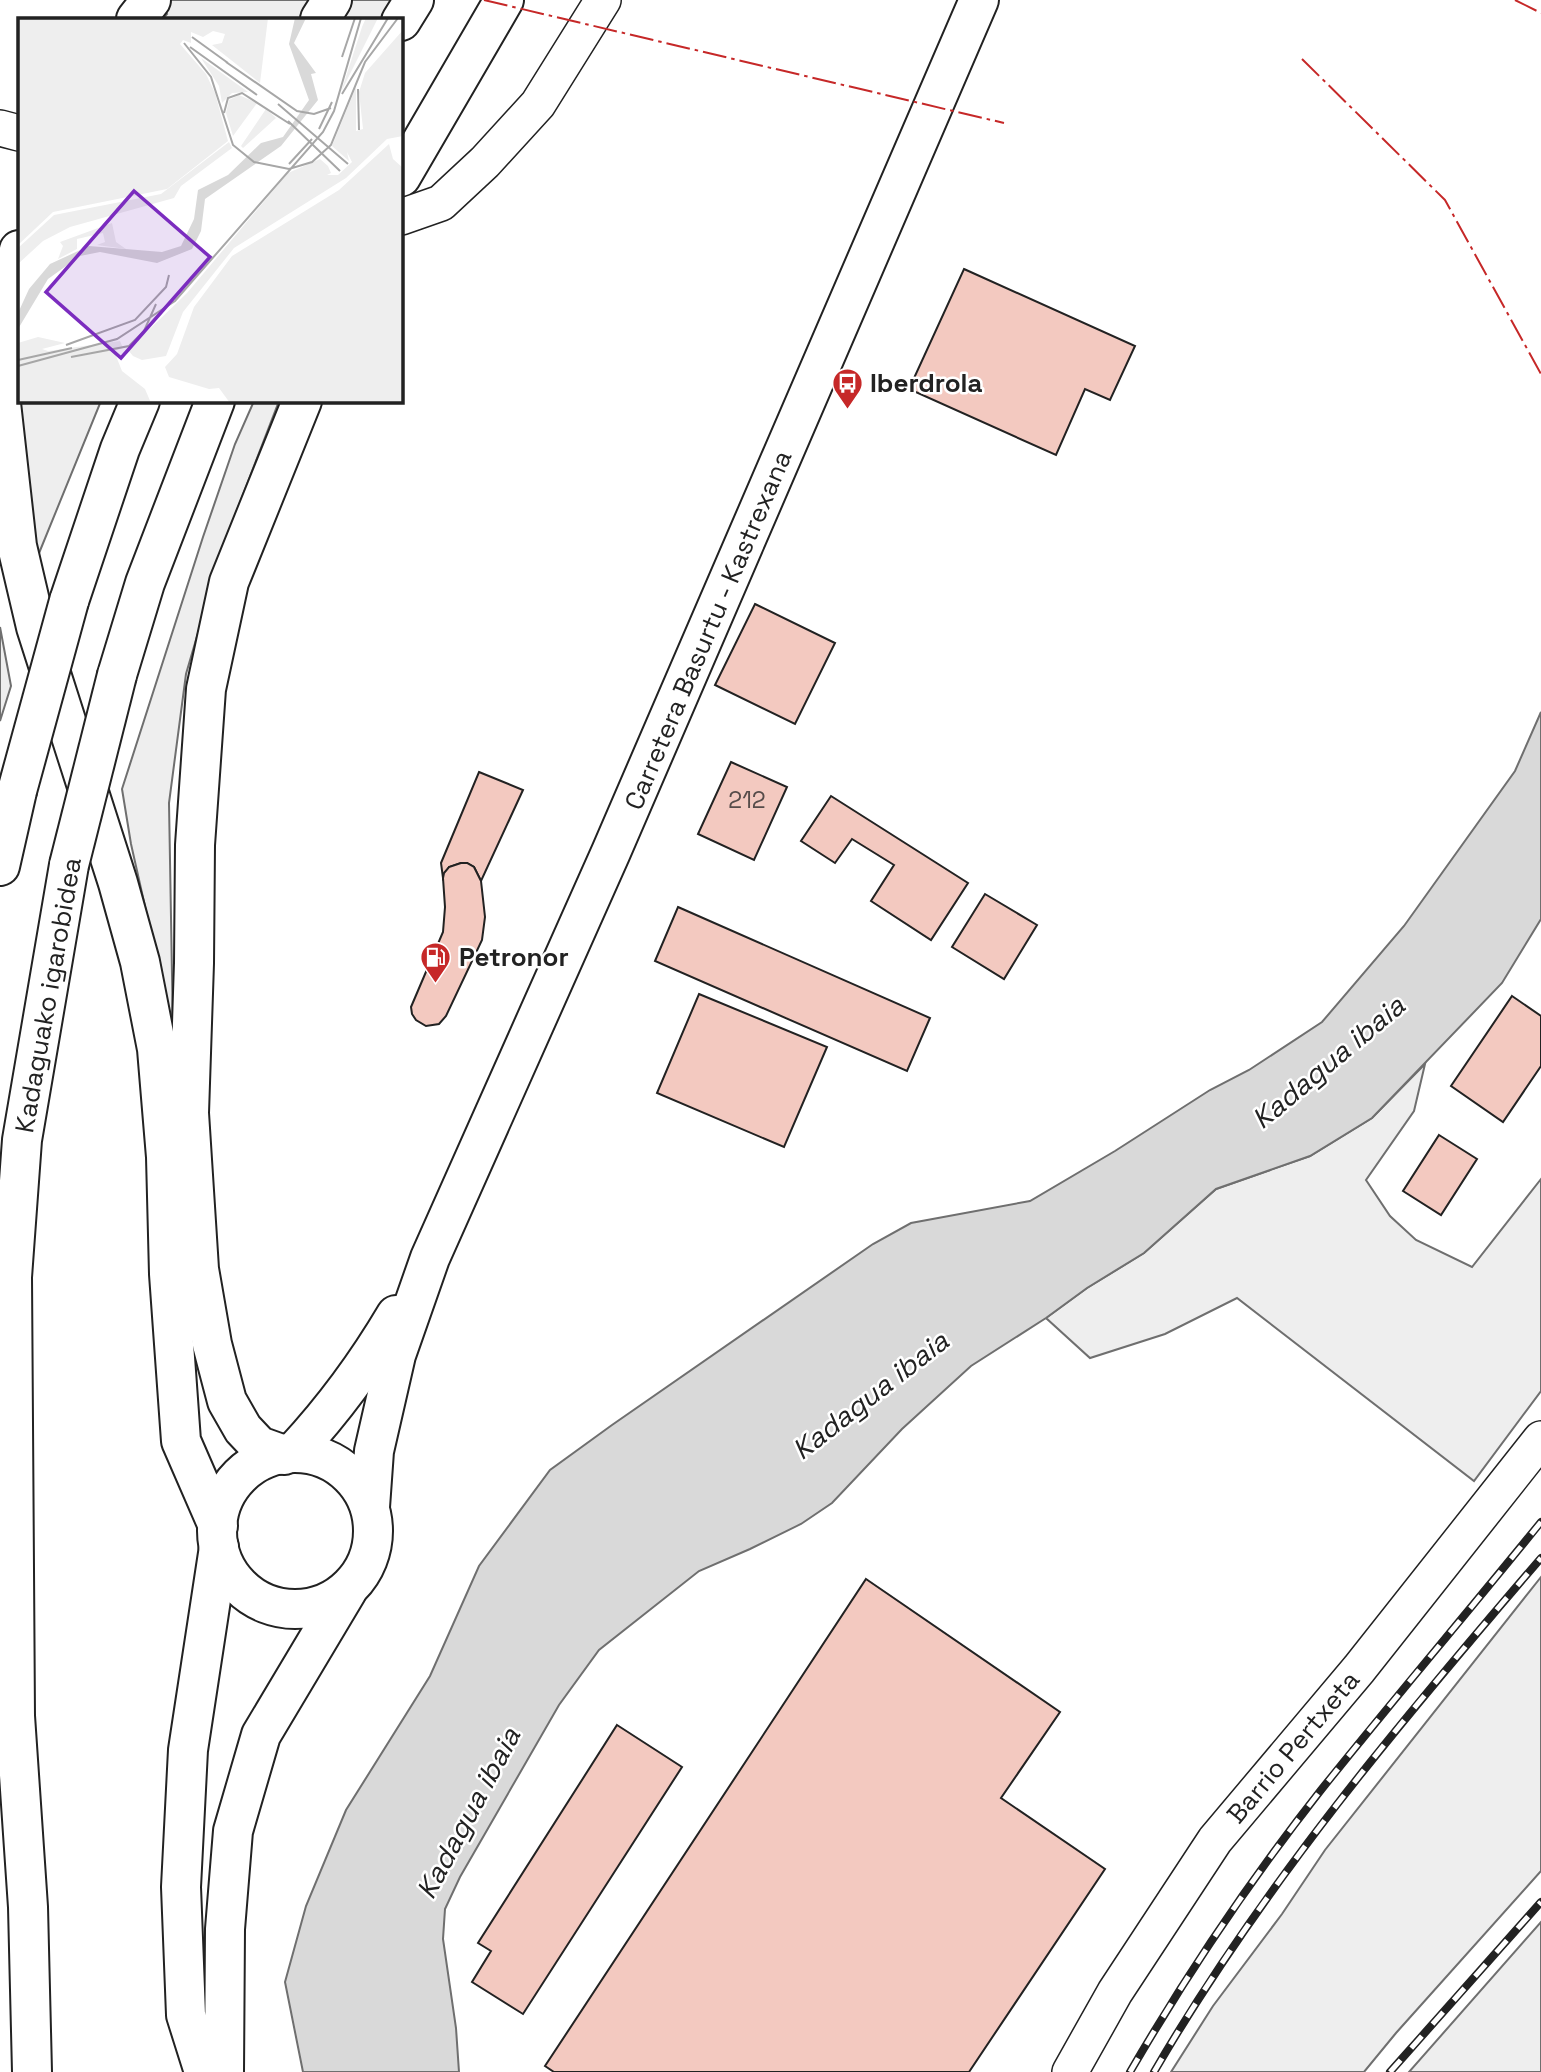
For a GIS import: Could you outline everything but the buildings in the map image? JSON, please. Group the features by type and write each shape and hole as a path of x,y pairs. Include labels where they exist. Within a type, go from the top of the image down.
{"main road":[{"path":"137,18 150,0"},
{"path":"321,18 332,0"},
{"path":"402,19 414,0"},
{"path":"402,175 504,0"},
{"name":"Carretera Basurtu - Kastrexana","path":"430,1258 611,852 979,0"},
{"path":"18,254 3,344 1,403 17,546 36,626 118,883 140,962 157,1049 166,1157 169,1274 181,1441 218,1536 226,1567 238,1585 277,1607 302,1609 326,1603 346,1591"},
{"path":"0,866 17,791 69,601 120,449 140,402"},
{"name":"Kadaguako igarobidea","path":"32,2072 28,1907 15,1716 12,1277 22,1140 69,865 117,675 145,583 215,402"},
{"path":"302,402 229,582 206,689 195,845 189,1114 199,1269 212,1344 227,1401 243,1429 259,1446 335,1464 354,1480 370,1507"},
{"path":"204,2072 186,2015 181,1887 188,1750 223,1503 234,1483 251,1467 272,1457 290,1453 327,1417 378,1346 430,1258"},
{"path":"225,2072 225,1929 233,1831 261,1735 346,1591 362,1572 372,1549 373,1524 370,1507 374,1451 396,1355 430,1258"}],"street":[{"path":"402,218 441,203 485,162 538,104 603,0"},
{"path":"0,128 18,133"},
{"name":"Barrio Pertxeta","path":"1070,2072 1115,1992 1215,1840 1359,1669 1541,1439"}],"shaded area":[{"path":"137,0 401,0 390,18 164,18 167,14 163,9"},
{"path":"19,402 101,402 35,563"},
{"path":"254,402 279,402 224,544 186,674 169,803 173,1031 131,844 122,789 235,444"},
{"path":"0,627 11,686 0,721"},
{"path":"1425,1064 1414,1111 1366,1180 1390,1216 1416,1240 1472,1267 1541,1179 1541,1391 1474,1481 1237,1298 1165,1334 1090,1358 1046,1318 1087,1288 1144,1253 1216,1189 1310,1156 1372,1118"},
{"path":"1541,1577 1541,1871 1364,2072 1171,2072 1213,2006 1282,1914 1325,1850"},
{"path":"1541,1922 1541,2072 1409,2072"}],"water":[{"name":"Kadagua ibaia","path":"1541,712 1541,919 1502,983 1372,1118 1310,1156 1216,1189 1144,1253 971,1366 902,1429 832,1503 801,1524 699,1571 599,1650 559,1705 460,1877 445,1909 443,1939 456,2028 459,2072 303,2072 285,1982 306,1906 346,1810 430,1676 479,1566 550,1470 873,1244 911,1223 1030,1201 1210,1090 1249,1070 1322,1022 1404,926 1515,771"}],"railway":[{"path":"1130,2072 1221,1928 1295,1824 1541,1522"},
{"path":"1154,2072 1240,1936 1287,1871 1386,1743 1541,1558"},
{"path":"1390,2072 1541,1902"}],"power":[{"path":"484,0 1004,123"},
{"path":"1515,0 1541,13"},
{"path":"1302,59 1445,200 1541,374"}],"place":[{"name":"Iberdrola","path":"847,410"},
{"name":"Petronor","path":"436,984"}]}
